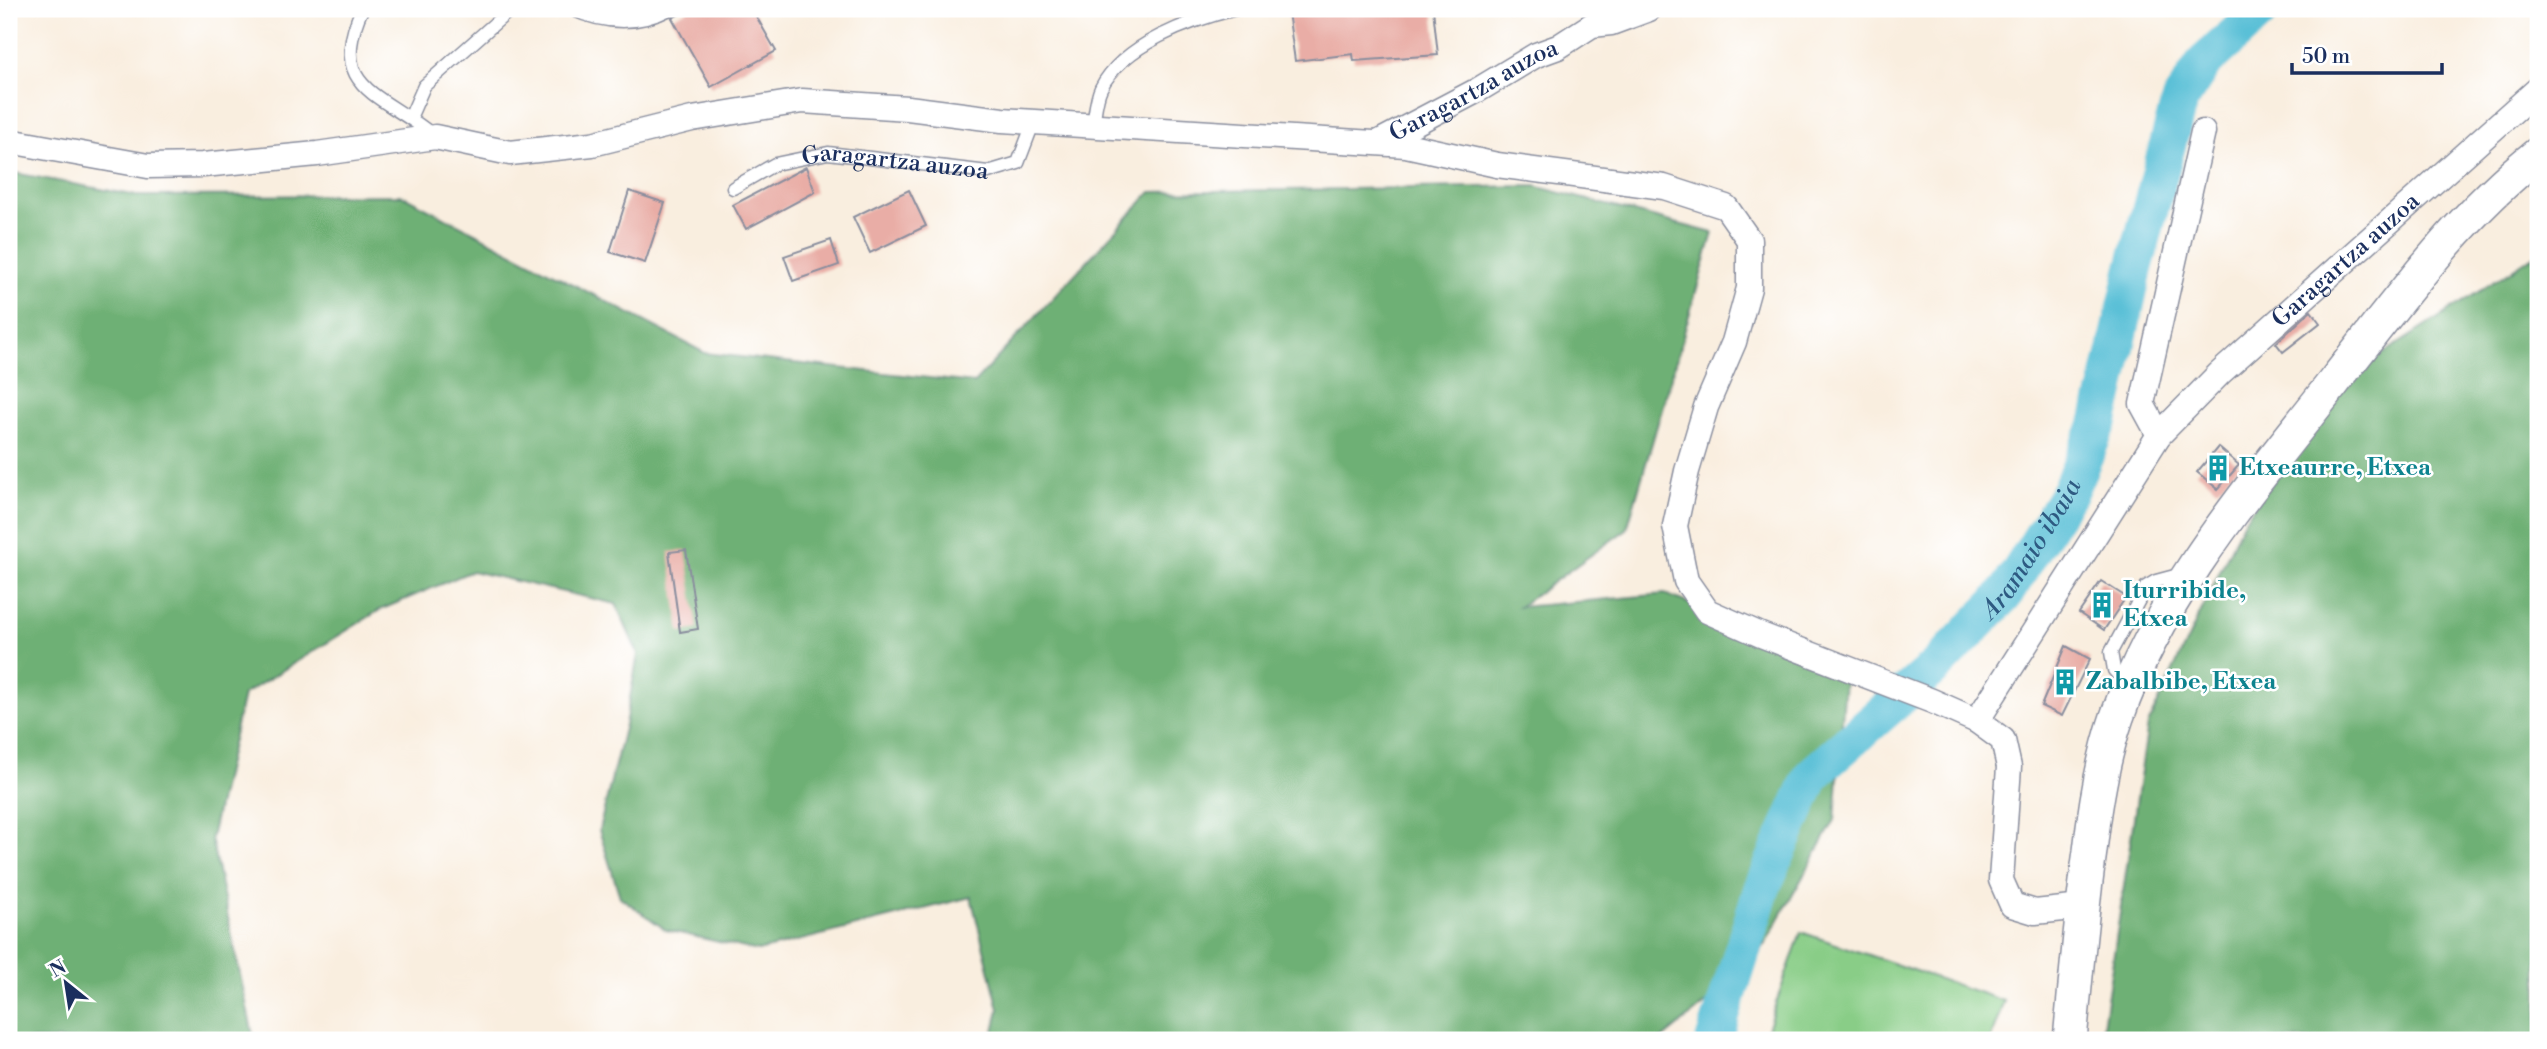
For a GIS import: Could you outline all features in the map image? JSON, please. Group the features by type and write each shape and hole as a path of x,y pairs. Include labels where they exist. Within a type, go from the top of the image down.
{"main road":[{"path":"2070,1040 2082,907 2097,796 2116,719 2143,652 2189,573 2224,523 2411,285 2477,209 2538,154"}],"street":[{"name":"Garagartza auzoa","path":"1375,143 1478,90 1536,55 1558,47 1592,25 1611,23 1650,9"},
{"name":"Garagartza auzoa","path":"1977,721 2159,435 2220,373 2538,89"},
{"path":"9,141 148,166 203,165 317,154 435,137 510,153 592,144 692,119 802,101 908,108 1034,121 1406,145 1497,165 1664,187 1726,207 1749,240 1749,288 1734,342 1706,407 1675,526 1686,581 1707,611 1761,635 1932,701 1977,721 2003,740 2009,767 2001,880 2012,905 2035,912 2082,907"},
{"path":"2159,435 2142,404 2203,132"}],"lane":[{"path":"362,9 349,50 353,71 364,89 435,137"},
{"path":"410,118 424,86 511,9"},
{"path":"571,9 594,20 634,21 659,15 670,9"},
{"path":"1093,125 1100,88 1122,61 1147,42 1236,9"},
{"name":"Garagartza auzoa","path":"733,188 775,163 828,153 988,172 1018,163 1034,121"}],"green space":[{"path":"9,172 138,196 402,195 705,353 974,383 1151,192 1535,186 1713,233 1627,529 1519,607 1665,594 1846,666 1835,820 1753,965 1661,1040 992,1040 999,1009 971,897 758,951 666,930 620,897 599,830 625,724 638,654 616,604 472,571 380,610 243,695 211,838 254,1040 9,1040"},
{"path":"2538,253 2538,1040 2101,1040 2148,724 2244,520 2358,370"},
{"path":"1801,932 2004,1001 1990,1040 1763,1040"}],"building":[{"path":"689,9 752,9 776,51 711,87 672,18"},
{"path":"1317,9 1433,9 1438,55 1354,61 1353,54 1295,61 1288,12"},
{"path":"806,167 815,192 746,229 733,205"},
{"path":"909,190 926,226 870,253 853,217"},
{"path":"629,191 665,203 645,263 610,252"},
{"path":"831,240 839,265 793,281 784,256"},
{"path":"2311,311 2320,323 2283,352 2276,343"},
{"name":"Etxeaurre, Etxea","path":"2218,447 2239,465 2218,489 2197,472"},
{"path":"686,550 698,629 680,632 669,552"},
{"name":"Iturribide, Etxea","path":"2101,581 2126,597 2104,630 2079,613"},
{"name":"Zabalbibe, Etxea","path":"2066,646 2090,659 2062,716 2041,706"}],"waterway":[{"name":"Aramaio ibaia","path":"1714,1040 1762,888 1812,775 1937,665 2004,596 2069,492 2099,423 2134,270 2179,102 2204,63 2263,9"}],"place":[{"name":"Etxeaurre, Etxea","path":"2218,468"},
{"name":"Iturribide, Etxea","path":"2102,605"},
{"name":"Zabalbibe, Etxea","path":"2065,682"}]}
